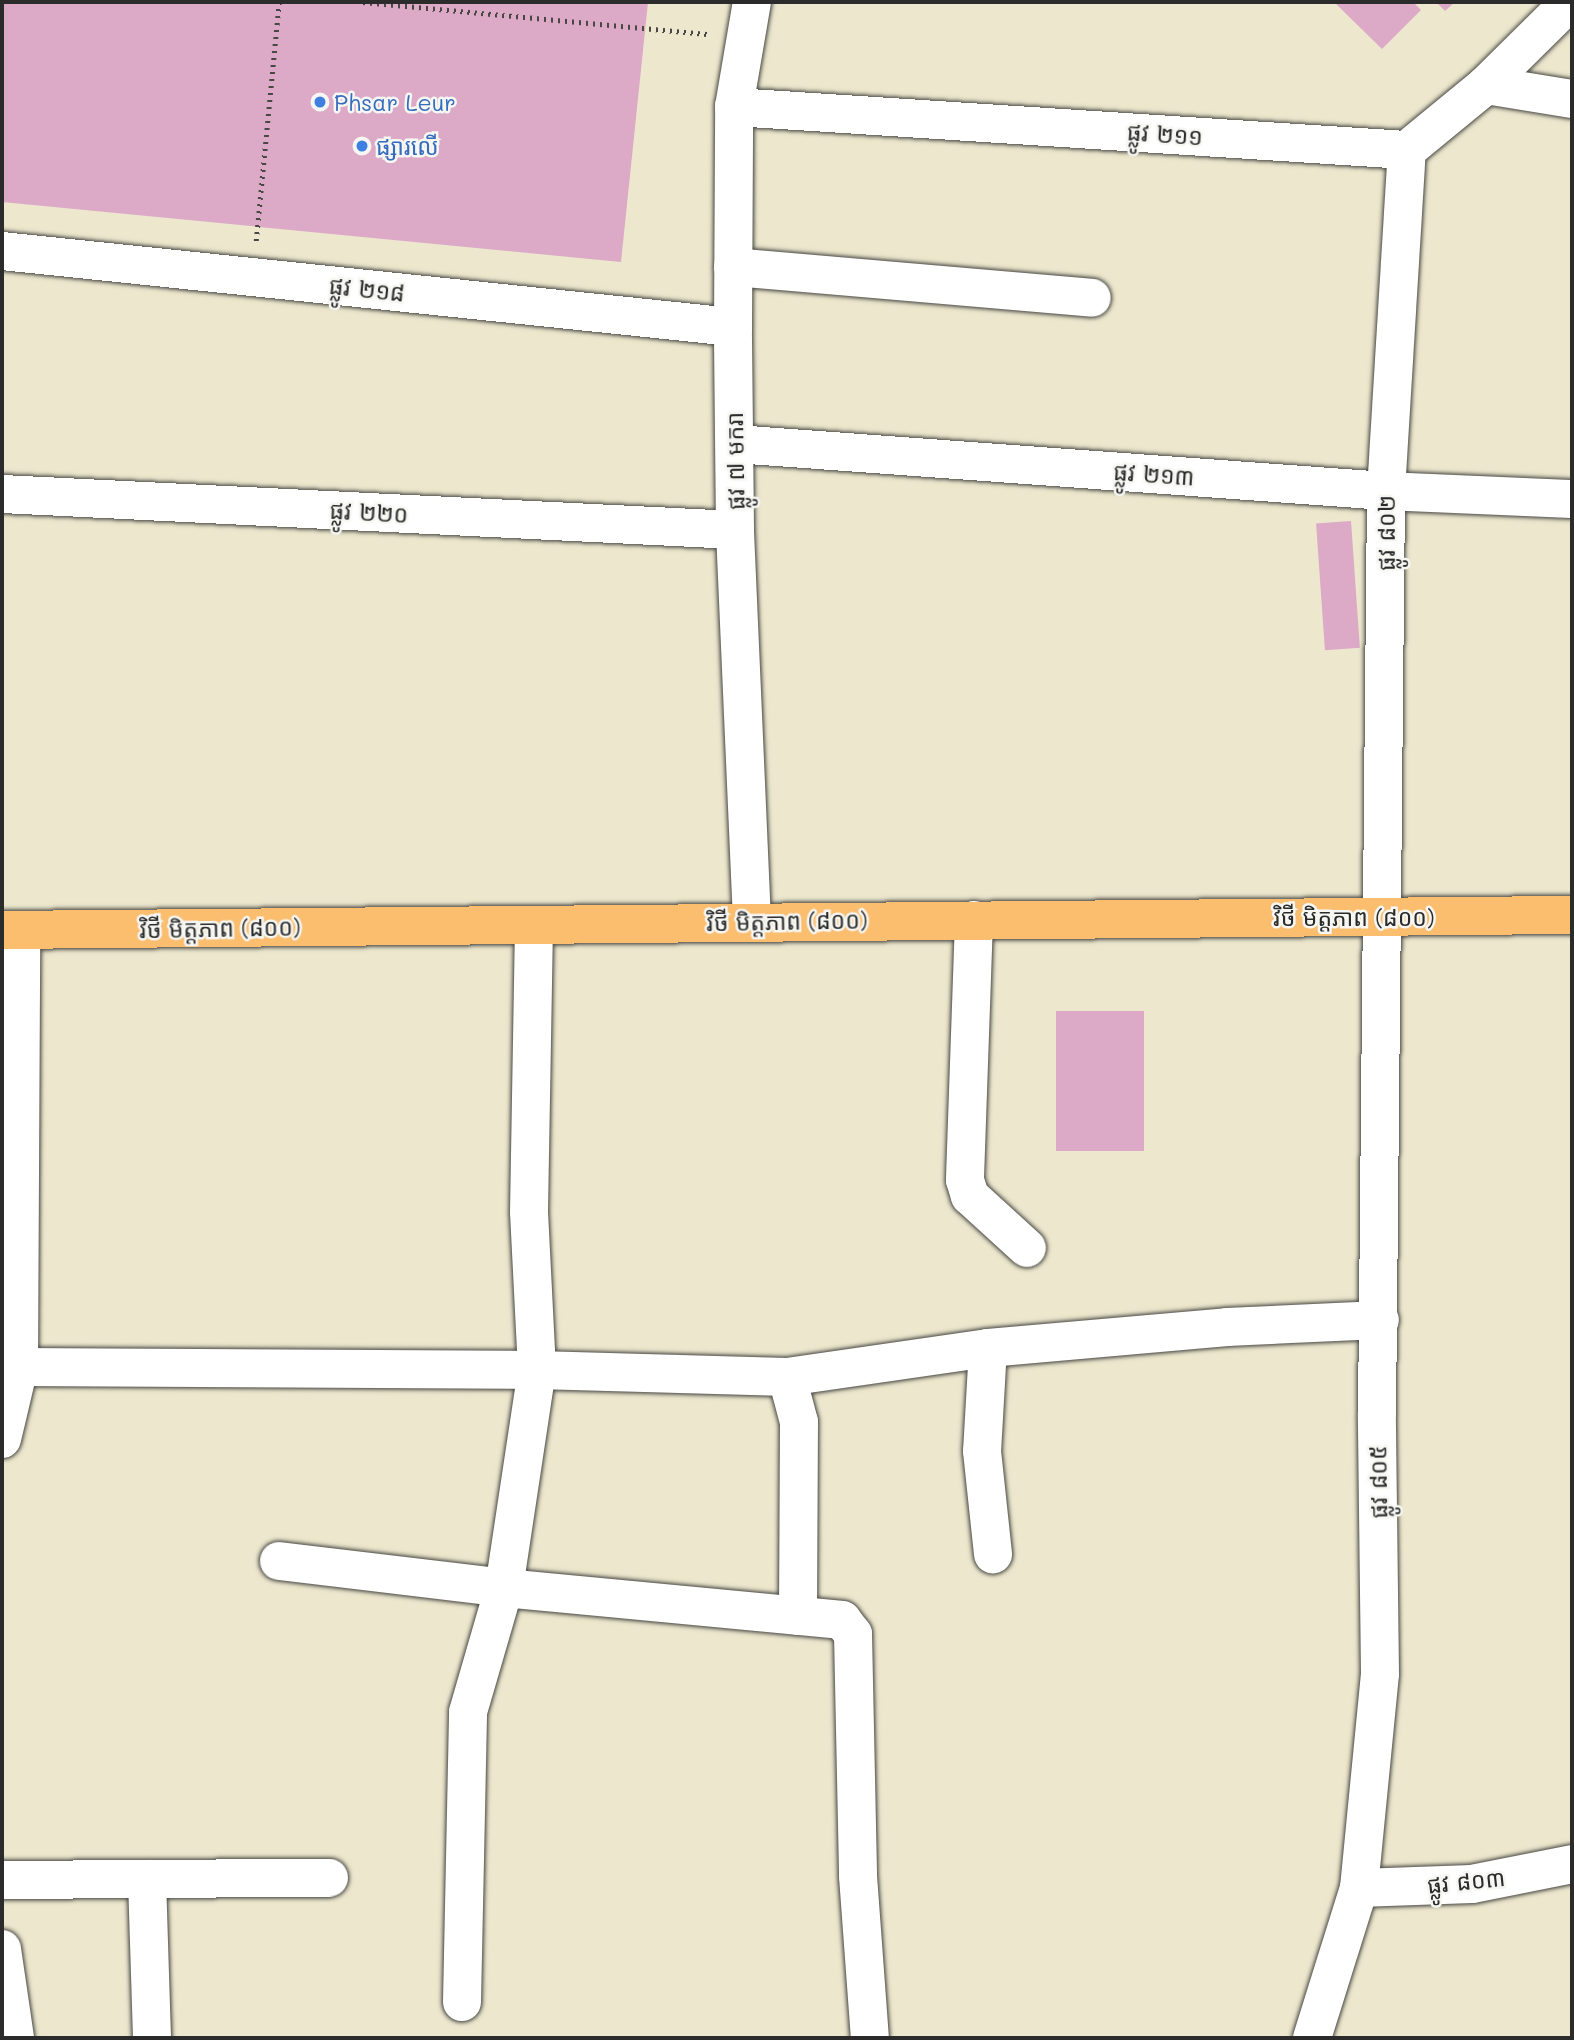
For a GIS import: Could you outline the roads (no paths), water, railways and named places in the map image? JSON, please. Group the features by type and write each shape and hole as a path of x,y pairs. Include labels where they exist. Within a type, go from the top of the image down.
{"main road":[{"name":"វិថី មិត្តភាព (៨០០)","path":"11,930 1572,915"}],"street":[{"path":"1407,150 1486,85 1570,2"},
{"name":"ផ្លូវ ៧ មករា","path":"749,20 734,107 733,327 735,530 751,921"},
{"path":"1486,85 1572,99"},
{"name":"ផ្លូវ ២១១","path":"734,107 1407,150"},
{"name":"ផ្លូវ ៨០២","path":"1384,917 1386,491 1407,150"},
{"name":"ផ្លូវ ២១៨","path":"2,251 733,327"},
{"path":"733,267 1091,298"},
{"name":"ផ្លូវ ២១៣","path":"735,444 1386,491 1572,499"},
{"name":"ផ្លូវ ២២០","path":"2,494 735,530"},
{"name":"ផ្លូវ ៨០៥","path":"1312,2038 1359,1888 1380,1674 1384,917"},
{"path":"974,920 965,1180 970,1196 1027,1248"},
{"path":"462,2002 468,1712 504,1588 537,1370 529,1212 534,926"},
{"path":"2,1438 19,1367 11,930"},
{"path":"19,1367 537,1370 787,1377 988,1348 1227,1327 1380,1320"},
{"path":"988,1348 982,1451 993,1554"},
{"path":"787,1377 799,1422 798,1616"},
{"path":"279,1560 504,1588 842,1620 853,1634 858,1876 870,2038"},
{"name":"ផ្លូវ ៨០៣","path":"1359,1888 1472,1884 1572,1864"},
{"path":"2,1880 329,1878"},
{"path":"147,1879 152,2038"},
{"path":"2,1949 15,2038"}],"place":[{"name":"Phsar Leur","path":"320,102"},
{"name":"ផ្សារលើ","path":"362,146"}]}
